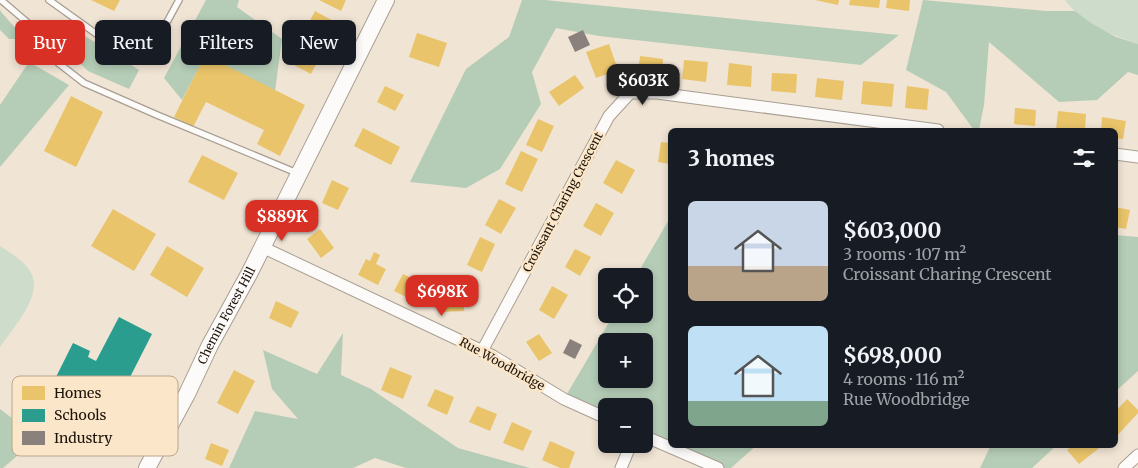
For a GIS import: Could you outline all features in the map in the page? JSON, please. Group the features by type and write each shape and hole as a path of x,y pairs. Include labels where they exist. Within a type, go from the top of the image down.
{"street":[{"name":"Chemin Forest Hill","path":"178,408 262,247 386,0"},
{"name":"Croissant Charing Crescent","path":"482,351 609,116 630,93 657,93 923,128"},
{"path":"1118,154 1138,157"},
{"name":"Rue Woodbridge","path":"262,247 482,351 564,399 598,414"},
{"path":"653,440 668,446"},
{"path":"672,448 718,468"},
{"path":"621,468 627,453"},
{"path":"1124,468 1138,455"},
{"name":"Chemin Forest Hill","path":"147,468 153,456"}],"lane":[{"path":"1,0 34,28 57,62 84,83 299,174"},
{"path":"49,0 109,43 143,51 156,44 179,0"}],"green space":[{"path":"206,0 239,0 237,7 255,20 195,20"},
{"path":"522,0 545,0 899,35 861,65 599,36 556,28 532,72 541,104 500,169 466,188 410,182 466,69 509,37"},
{"path":"923,0 1046,11 1075,11 1091,23 1116,37 1138,44 1138,75 1128,72 1097,100 1059,102 989,42 984,105 979,128 973,128 946,92 906,70"},
{"path":"1065,0 1138,0 1138,44 1118,37 1089,22"},
{"path":"0,10 15,28 15,39 9,39 0,30"},
{"path":"272,32 282,39 275,91 223,65 272,65"},
{"path":"85,36 95,42 95,65 131,65 139,70 129,89 88,71 82,65 85,65"},
{"path":"181,46 181,65 200,65 182,100 164,78"},
{"path":"27,65 34,65 69,85 0,167 0,105"},
{"path":"668,221 668,445 653,438 653,398 598,398 598,414 564,399 598,341 598,388 653,388 653,333 603,333 609,323 653,323 653,268 641,268"},
{"path":"1118,235 1138,237 1138,371 1118,389"},
{"path":"0,246 24,263 34,280 31,300 26,310 0,347"},
{"path":"343,333 341,375 371,389 458,448 530,468 406,468 375,458 353,468 229,468 255,411 298,419 272,389 263,350 317,374"},
{"path":"0,409 12,418 12,456 17,456 3,468 0,468"},
{"path":"674,448 754,448 731,468 718,468"},
{"path":"990,448 1054,448 1032,468 980,468"}],"building: Homes":[{"path":"91,0 120,0 114,11"},
{"path":"319,0 346,0 341,11"},
{"path":"815,0 839,0 838,5"},
{"path":"850,0 880,0 879,8 849,5"},
{"path":"887,0 910,0 909,11 886,8"},
{"path":"315,11 332,20 310,20"},
{"path":"417,33 447,43 439,67 409,57"},
{"path":"609,44 618,70 596,78 586,52"},
{"path":"640,56 663,59 662,75 638,72"},
{"path":"684,60 708,62 706,82 682,79"},
{"path":"729,63 752,66 751,87 727,85"},
{"path":"200,65 225,65 305,105 280,156 257,144 264,130 206,102 193,127 174,117"},
{"path":"294,65 316,65 311,74"},
{"path":"772,73 797,74 796,93 771,91"},
{"path":"575,75 584,88 559,106 549,92"},
{"path":"817,78 844,81 842,100 815,97"},
{"path":"863,81 894,84 892,107 861,104"},
{"path":"385,86 404,95 395,111 377,102"},
{"path":"907,86 929,89 927,110 905,108"},
{"path":"71,96 103,112 76,167 44,151"},
{"path":"1015,108 1036,110 1035,126 1014,124"},
{"path":"1058,111 1086,114 1085,128 1056,128"},
{"path":"1102,117 1126,121 1123,139 1118,138 1118,128 1101,128"},
{"path":"538,119 554,126 542,152 526,145"},
{"path":"363,128 400,147 391,165 354,146"},
{"path":"661,142 668,143 668,164 658,162"},
{"path":"521,151 538,159 522,192 505,184"},
{"path":"202,155 238,173 224,200 188,182"},
{"path":"616,160 635,170 622,194 603,183"},
{"path":"332,180 349,188 338,210 322,203"},
{"path":"499,199 516,208 501,234 485,225"},
{"path":"596,203 614,213 601,236 583,226"},
{"path":"1118,208 1130,210 1126,229 1118,228"},
{"path":"113,209 156,234 134,271 91,246"},
{"path":"320,229 334,248 321,258 307,239"},
{"path":"480,237 495,244 482,272 467,265"},
{"path":"167,246 204,268 187,297 150,275"},
{"path":"575,249 591,257 580,276 565,267"},
{"path":"374,252 380,255 376,264 386,269 378,285 358,275 366,259 370,261"},
{"path":"403,274 425,285 416,302 394,291"},
{"path":"463,285 464,311 440,312 439,286"},
{"path":"552,286 568,295 554,319 539,310"},
{"path":"276,301 299,312 291,328 269,318"},
{"path":"539,334 552,353 539,361 526,342"},
{"path":"390,367 412,376 403,399 381,390"},
{"path":"234,370 255,381 238,414 217,403"},
{"path":"435,389 454,397 447,415 427,406"},
{"path":"1127,399 1138,410 1138,413 1118,435 1118,409"},
{"path":"477,406 497,414 490,431 469,422"},
{"path":"512,422 532,431 523,451 503,443"},
{"path":"550,441 575,452 569,468 560,468 542,460"},
{"path":"211,443 229,450 222,466 205,459"},
{"path":"1069,448 1099,448 1079,464 1067,450"}],"building: Schools":[{"path":"119,317 152,334 131,376 56,376 73,343 90,351 88,357 96,361"}],"building: Industry":[{"path":"583,30 590,45 575,52 568,37"},
{"path":"570,339 582,345 575,359 563,353"}]}
